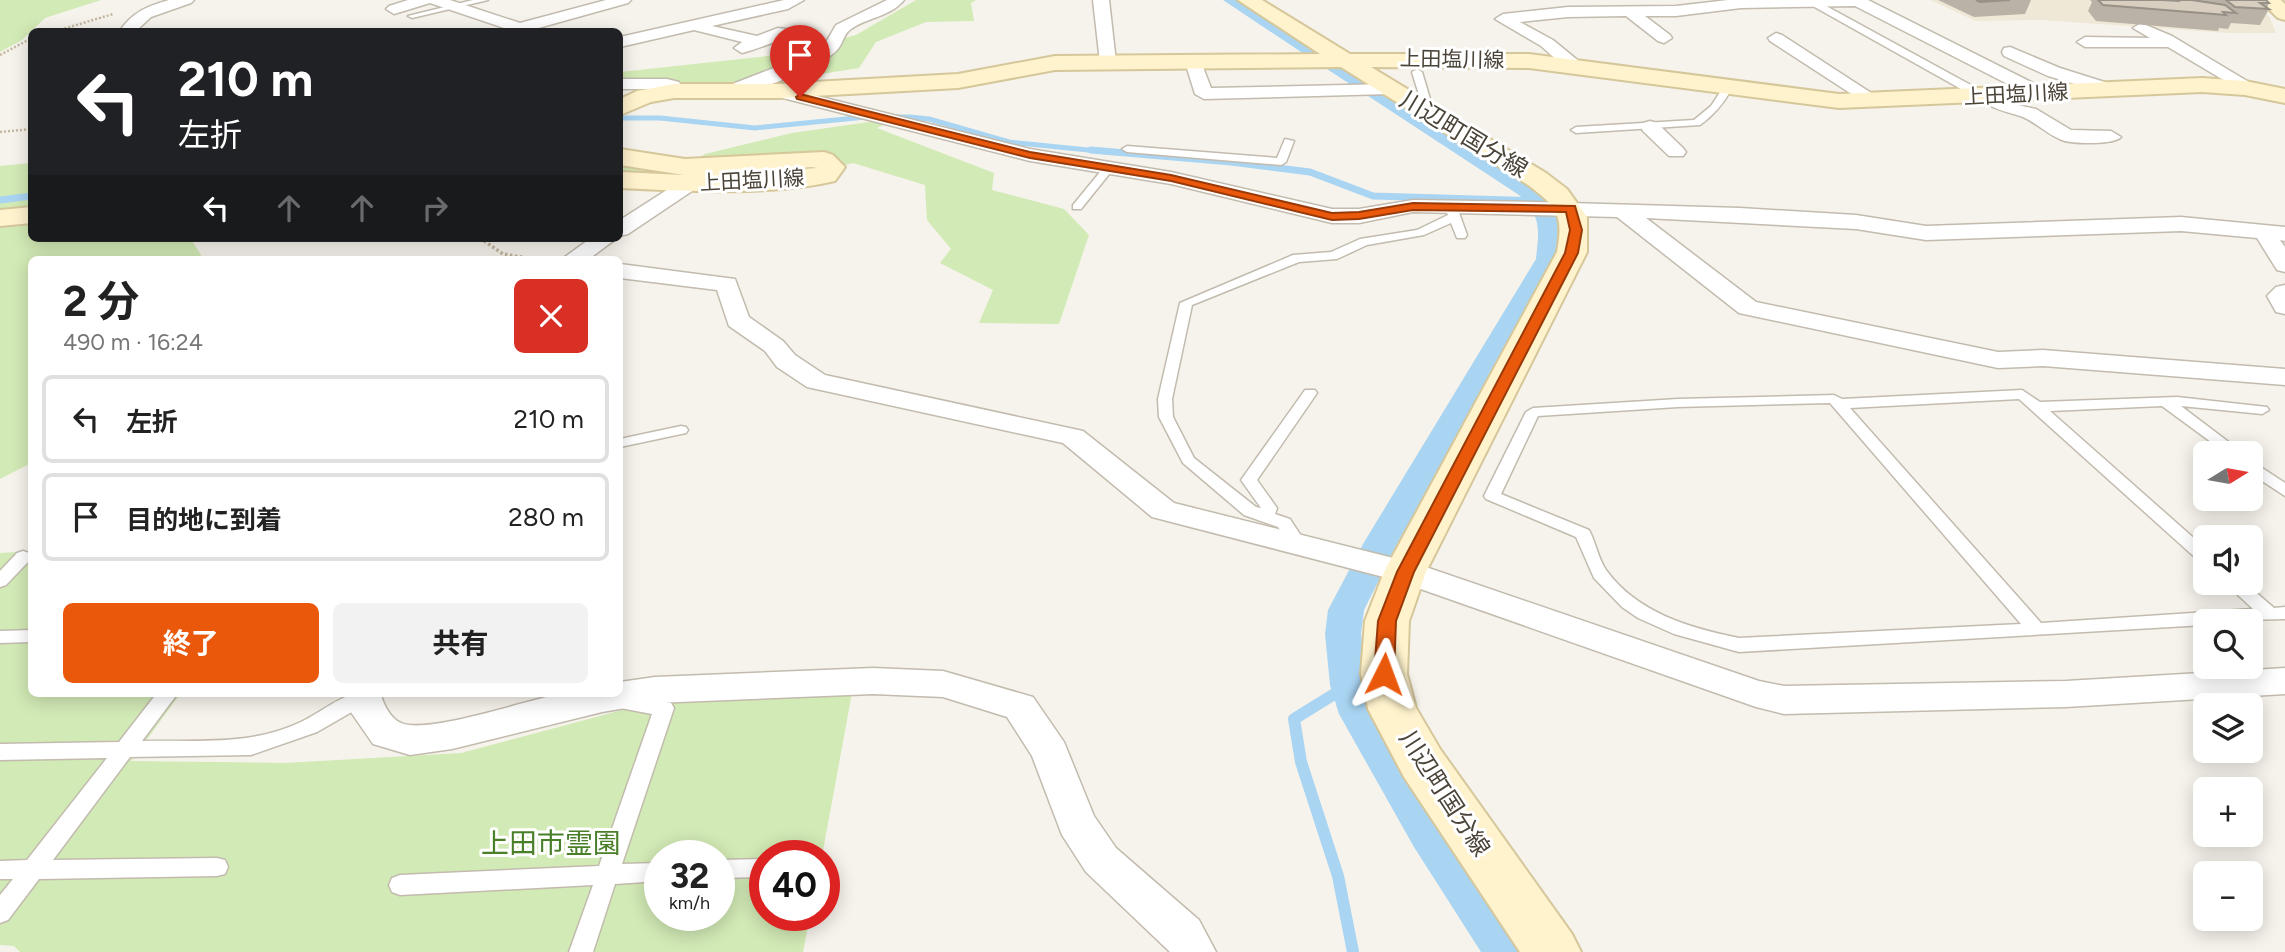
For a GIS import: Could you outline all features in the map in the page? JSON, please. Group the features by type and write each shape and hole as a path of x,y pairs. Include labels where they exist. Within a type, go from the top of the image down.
{"main road":[{"name":"川辺町国分線","path":"1248,0 1342,60 1409,78 1537,179 1554,208 1576,230 1572,253 1405,572 1387,621 1384,674 1392,709 1422,763 1552,952"},
{"path":"2269,0 2285,14"},
{"path":"623,107 645,96 674,91 777,90 958,81 1044,64 1342,60"},
{"name":"上田塩川線","path":"1409,78 1517,60 1839,102 2202,85 2285,96"},
{"name":"上田塩川線","path":"623,157 685,167 726,167 811,159 824,160 832,167 826,176 802,179 691,183 623,180"},
{"path":"0,218 28,215"}],"street":[{"path":"129,28 133,21 146,12 186,0"},
{"path":"394,9 424,0"},
{"path":"435,0 519,28 609,1"},
{"path":"747,0 775,7"},
{"path":"623,41 796,0"},
{"path":"736,89 817,57 833,46 843,28 890,6 896,0"},
{"path":"1101,0 1108,62"},
{"path":"1512,1 1525,16"},
{"path":"1575,67 1547,43 1503,19 1702,9 1741,3 1858,1 2039,93"},
{"path":"1630,12 1664,38"},
{"path":"1583,13 1606,28"},
{"path":"689,27 759,41"},
{"path":"2141,28 2253,90"},
{"path":"738,50 778,33 788,33"},
{"path":"1776,38 1873,100"},
{"path":"2085,42 2172,43"},
{"path":"2010,52 2054,72 2108,89"},
{"path":"1194,62 1204,94 1409,78"},
{"path":"623,84 667,83 673,86 674,91"},
{"path":"777,90 877,118 1030,155 1109,168 1150,160 1332,216 1359,216 1413,206 1452,212 1554,208 1856,222 1926,233 2181,224 2275,233 2285,265"},
{"path":"1988,97 2003,102 2011,109 2029,113 2067,136 2111,136"},
{"path":"1650,127 1676,152"},
{"path":"623,227 691,183"},
{"path":"1622,210 1748,307 1998,360 2043,358 2285,377"},
{"path":"579,256 600,242"},
{"path":"623,271 727,284 738,321 774,346 786,361 816,381 1073,437 1163,510 1405,572 1756,694 1784,699 2066,694 2285,681"},
{"path":"2285,292 2279,296 2285,307"},
{"path":"623,695 654,690 873,681 943,684 1020,707 1050,752 1076,823 1101,860 1183,934 1194,952"},
{"path":"363,697 364,705 386,734 410,740 453,734 608,697"}],"lane":[{"path":"412,16 484,0"},
{"path":"1812,1 1973,92 1988,97"},
{"path":"1576,130 1696,123 1719,104 1727,88"},
{"path":"1127,149 1150,160 1281,162 1289,141"},
{"path":"1077,207 1109,168"},
{"path":"1299,545 1284,523 1250,511 1188,460 1166,417 1165,399 1186,303 1297,258 1333,256 1364,242 1420,233 1452,212 1461,235"},
{"path":"1266,517 1269,508 1249,480 1310,393"},
{"path":"1839,404 2022,394 2193,546"},
{"path":"2036,630 1834,399 1717,401 1533,412 1492,496 1583,534 1599,572 1622,599 1664,625 1704,638 1739,645 2036,630 2277,614"},
{"path":"2036,407 2165,401 2262,410"},
{"path":"2165,401 2219,441"},
{"path":"623,442 681,430"},
{"path":"2263,475 2285,491"},
{"path":"0,581 23,557"},
{"path":"2251,595 2277,614"},
{"path":"0,637 28,636"},
{"path":"0,913 165,697"},
{"path":"0,752 251,747 286,739 307,730 335,715 359,697"},
{"path":"581,952 664,708 602,698"},
{"path":"0,870 217,867"},
{"path":"400,884 644,873"}],"path":[{"path":"0,55 28,40"},
{"path":"0,132 28,129"},
{"path":"486,242 503,254 515,256"}],"shaded area":[{"path":"1930,0 2256,0 2270,18 2276,33 2228,33 2041,20 1976,21"}],"green space":[{"path":"0,0 101,0 45,18 35,28 28,28 28,34 22,40 0,52"},
{"path":"916,0 976,0 971,3 974,21 926,22 876,42 859,68 750,85 644,91 623,88 623,72 777,55 856,35"},
{"path":"876,121 885,124 877,128 994,173 992,190 1064,209 1089,235 1059,324 979,323 993,290 940,263 951,249 927,220 925,185 853,163 803,175 623,176 623,162 679,170 705,154 792,133"},
{"path":"28,163 28,213 0,216 0,166"},
{"path":"28,218 28,242 193,242 201,256 28,256 28,465 0,479 0,221"},
{"name":"上田市霊園","path":"28,551 28,697 178,697 131,761 285,763 461,753 641,705 684,700 852,693 825,840 749,840 749,931 807,931 803,952 20,952 14,946 0,945 0,553"}],"building":[{"path":"1976,0 2010,0 1980,2"},
{"path":"2098,0 2192,0 2225,5 2236,13 2223,12 2226,15 2103,5"},
{"path":"2226,0 2266,0 2269,3 2260,3 2269,9 2235,7"}],"waterway":[{"path":"1231,0 1316,54"},
{"path":"1333,65 1527,190 1543,206 1549,221 1548,259 1380,544 1346,610 1343,634 1349,685 1359,714 1429,834 1507,952"},
{"path":"623,118 660,118 755,128 866,117 910,117 929,119 1009,142 1108,152"},
{"path":"1091,150 1310,172 1373,196 1541,201"},
{"path":"0,200 28,196"},
{"path":"1349,685 1294,719 1301,762 1338,876 1353,952"}],"route":[{"path":"800,97 1030,155 1171,178 1332,216 1359,216 1413,206 1571,209 1576,230 1572,253 1405,572 1387,621 1384,674"}]}
